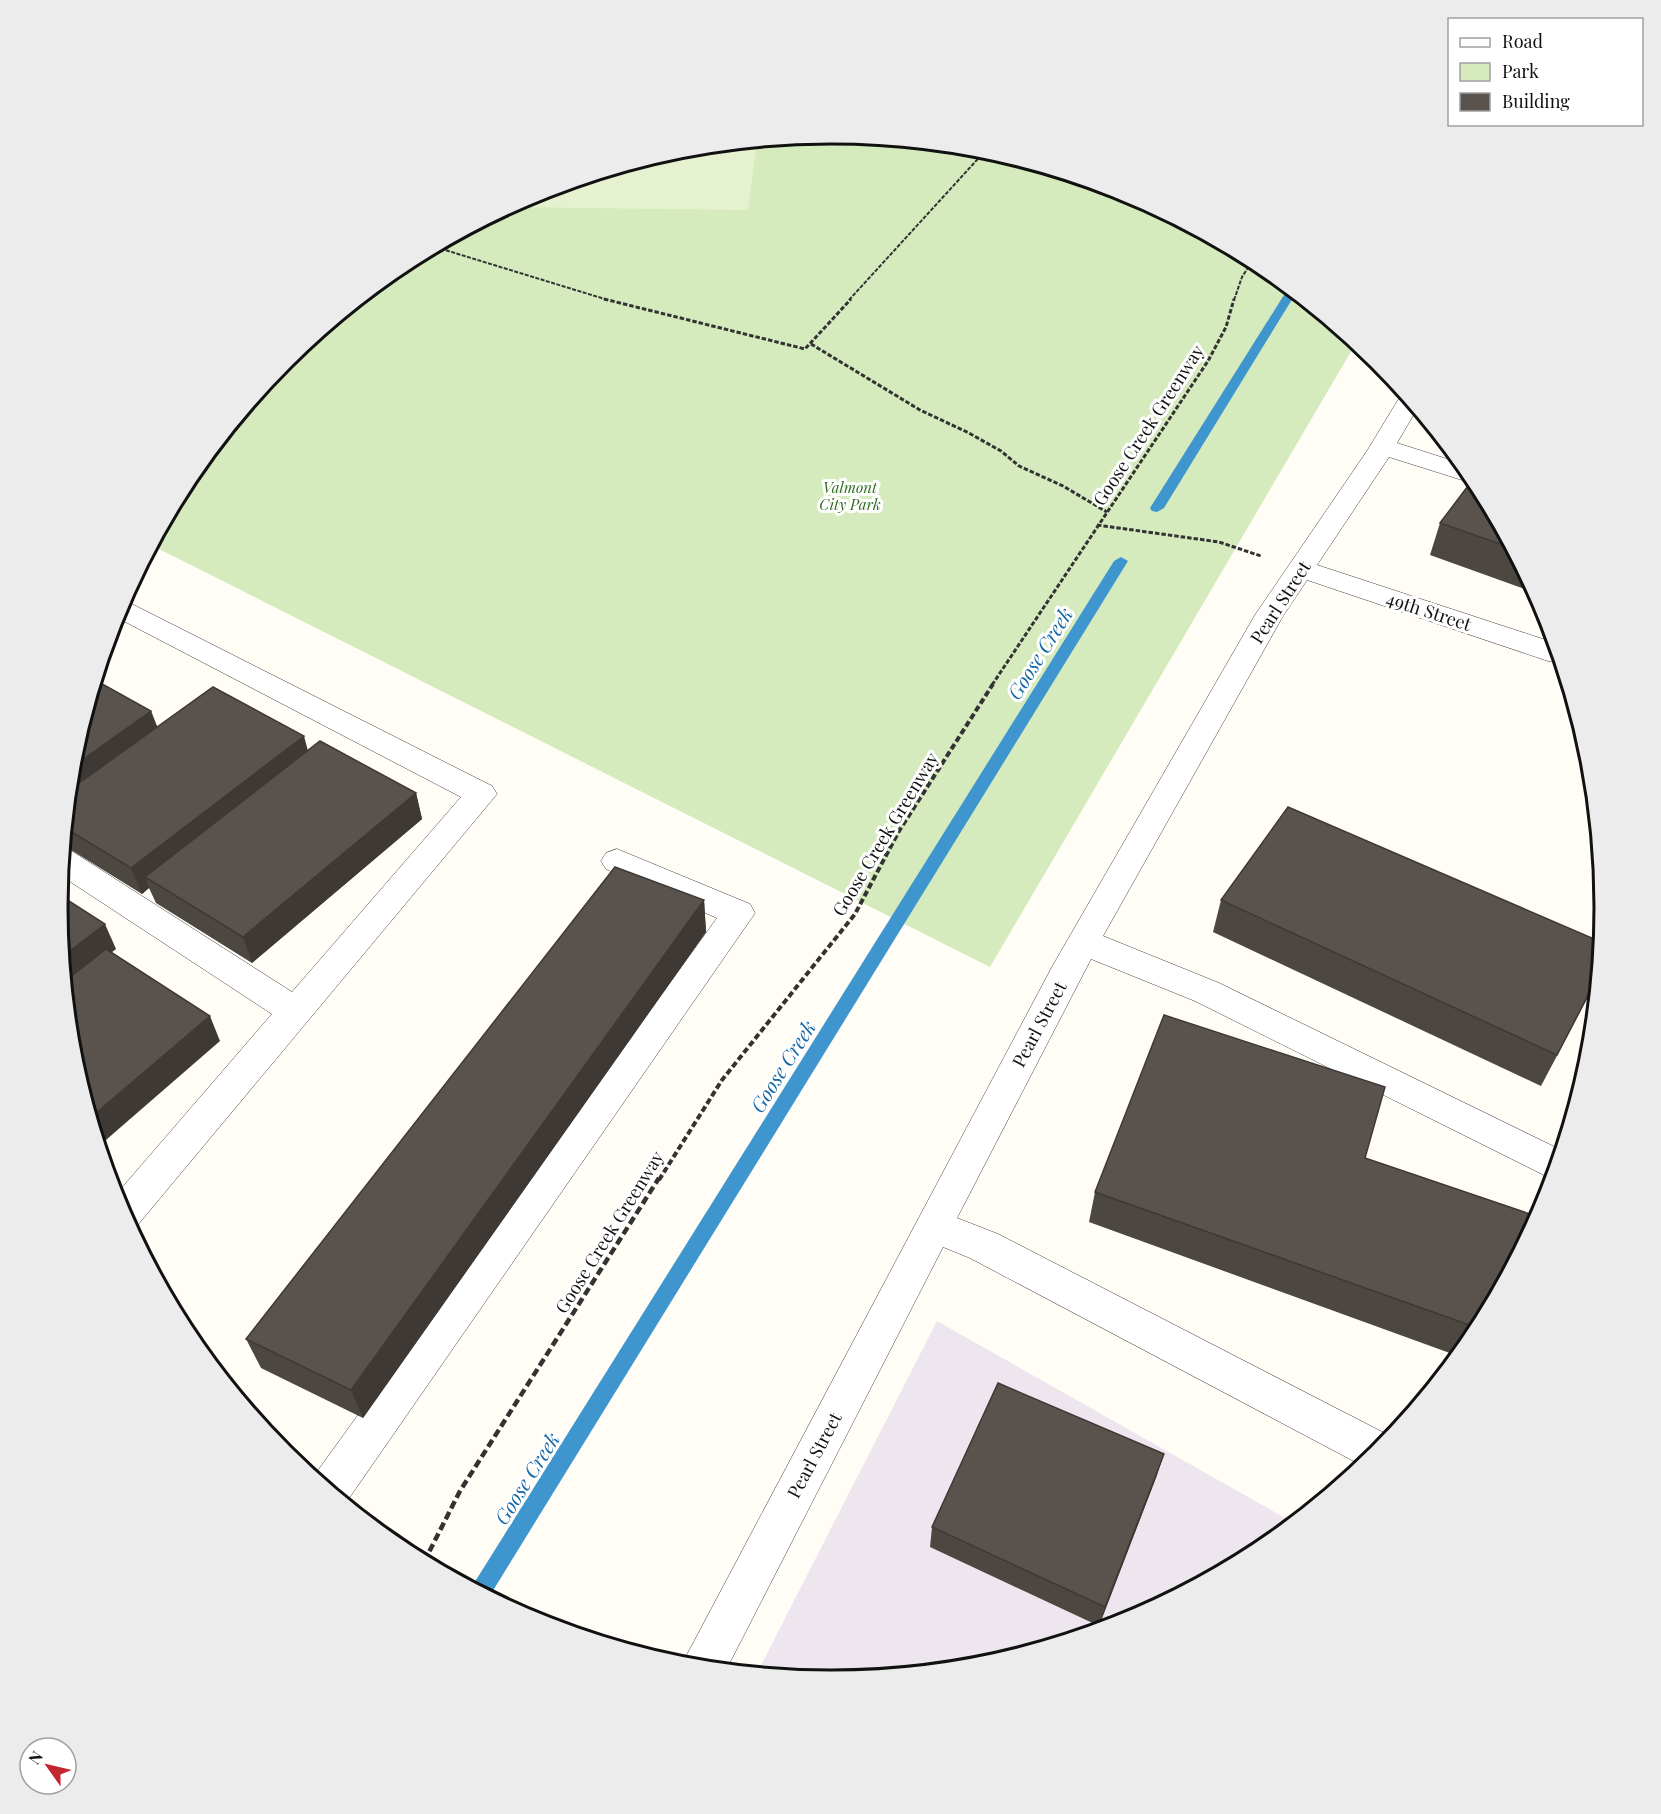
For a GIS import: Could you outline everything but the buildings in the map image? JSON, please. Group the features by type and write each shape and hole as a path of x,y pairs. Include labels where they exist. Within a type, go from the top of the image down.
{"street":[{"name":"Pearl Street","path":"708,1659 1083,942 1269,615 1383,447 1406,407"},
{"path":"1383,447 1455,470"},
{"name":"49th Street","path":"1301,569 1549,651"},
{"path":"127,612 481,795 129,1206"},
{"path":"332,1485 738,913 617,861"},
{"path":"69,864 296,1012"},
{"path":"1083,942 1208,992 1549,1161"},
{"path":"933,1226 984,1246 1370,1447"}],"path":[{"path":"444,249 614,302 805,349 978,159"},
{"name":"Goose Creek Greenway","path":"428,1554 460,1491 716,1090 855,915 899,831 1097,525 1208,361 1225,328 1236,290 1248,269"},
{"path":"810,344 920,411 967,432 1001,451 1018,466 1063,486 1107,512"},
{"path":"1097,525 1219,542 1301,569"}],"shaded area":[{"path":"937,1321 1286,1518 1212,1568 1168,1591 1076,1630 1028,1644 930,1663 880,1668 830,1670 761,1666"}],"green space":[{"name":"Valmont City Park","path":"830,144 880,146 930,151 1028,170 1076,184 1168,223 1212,246 1254,273 1295,302 1352,350 990,967 158,548 196,483 225,443 291,367 327,333 366,302 449,246 539,202 585,184 633,170 731,151"},
{"path":"756,148 748,210 527,207 585,184 633,170 682,159"}],"waterway":[{"name":"Goose Creek","path":"1157,508 1288,297"},
{"name":"Goose Creek","path":"484,1586 1121,561"}]}
